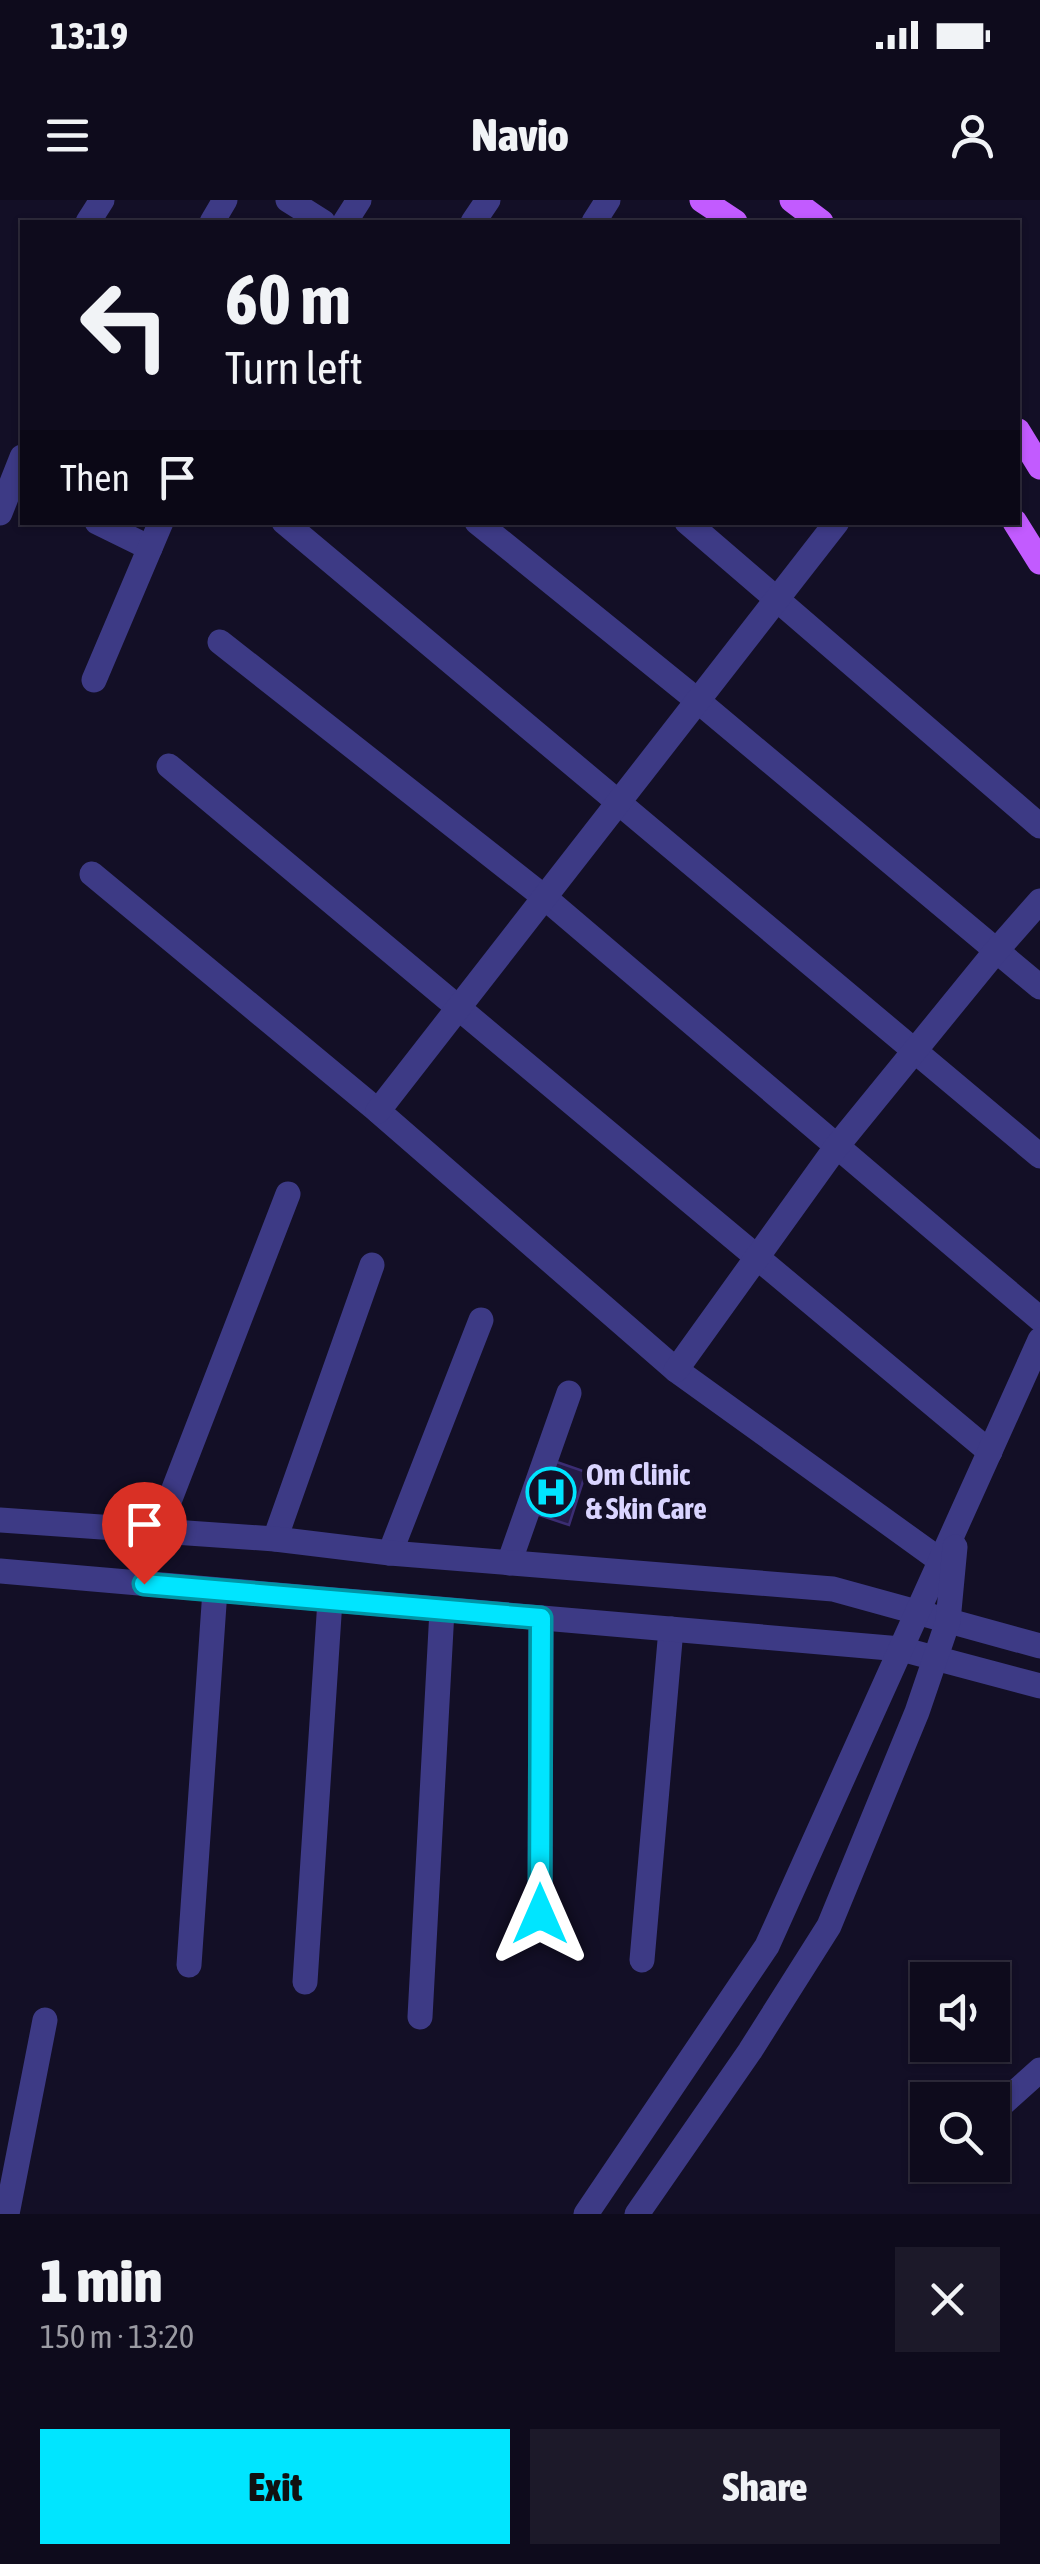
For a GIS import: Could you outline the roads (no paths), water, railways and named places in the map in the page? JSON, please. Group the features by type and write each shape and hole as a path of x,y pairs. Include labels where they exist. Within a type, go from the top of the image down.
{"main road":[{"path":"702,200 731,220"},
{"path":"792,200 818,220"},
{"path":"1020,434 1040,466"},
{"path":"1016,525 1040,562"}],"street":[{"path":"288,200 319,220"},
{"path":"0,513 12,483"},
{"path":"103,525 150,548"},
{"path":"94,680 160,525"},
{"path":"288,525 1040,1156"},
{"path":"481,525 698,700 1040,987"},
{"path":"690,525 1040,826"},
{"path":"378,1111 834,525"},
{"path":"220,642 544,898 1040,1319"},
{"path":"170,766 990,1452"},
{"path":"92,874 378,1111 676,1370 941,1561"},
{"path":"676,1370 837,1146 1040,901"},
{"path":"158,1530 288,1194"},
{"path":"275,1539 372,1265"},
{"path":"390,1553 481,1320"},
{"path":"586,2214 767,1946 1040,1340"},
{"path":"509,1563 569,1393"},
{"path":"0,1520 275,1539 390,1553 834,1589 1040,1646"},
{"path":"636,2214 750,2052 829,1926 917,1712 948,1621 956,1527"},
{"path":"0,1571 900,1649 1040,1686"},
{"path":"189,1966 215,1590"},
{"path":"305,1982 330,1600"},
{"path":"420,2018 442,1610"},
{"path":"540,1914 541,1618"},
{"path":"642,1960 671,1630"},
{"path":"8,2214 44,2020"},
{"path":"1010,2097 1040,2070"}],"place":[{"name":"Om Clinic & Skin Care","path":"551,1492"}]}
